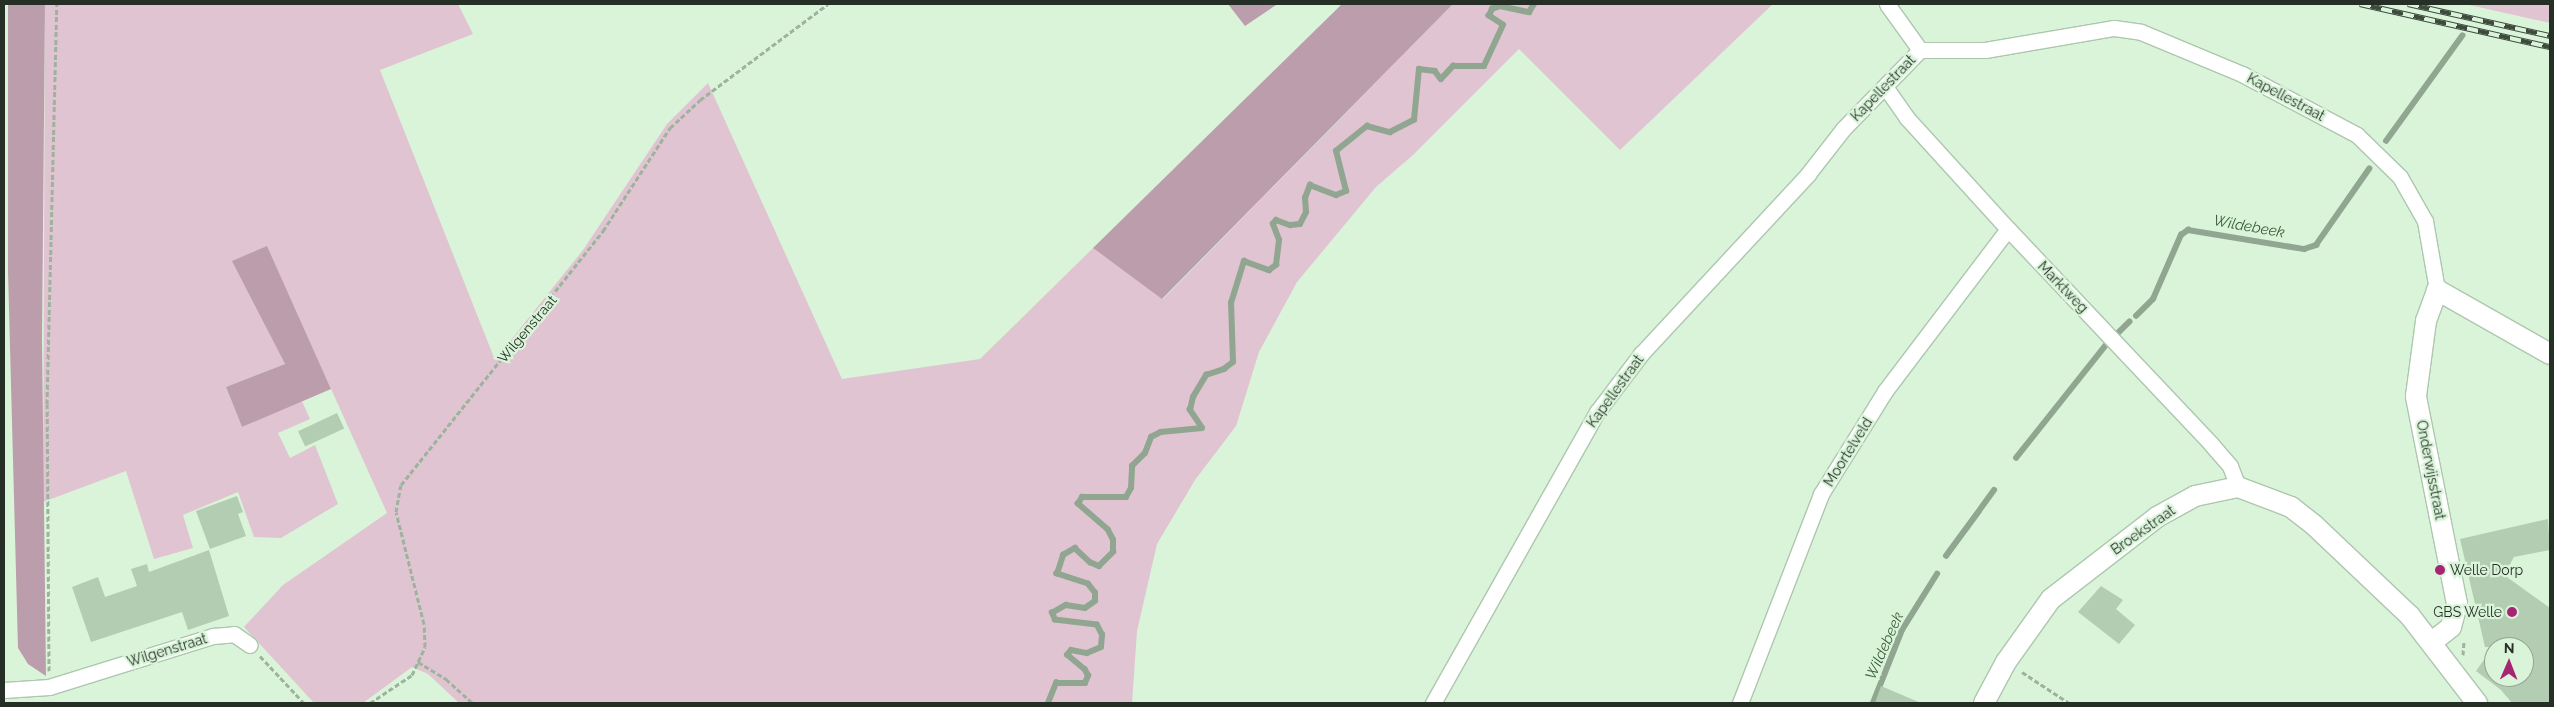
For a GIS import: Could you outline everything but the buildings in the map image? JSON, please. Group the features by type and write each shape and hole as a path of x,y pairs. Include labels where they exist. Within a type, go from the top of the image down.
{"street":[{"path":"1887,4 1920,50"},
{"name":"Kapellestraat","path":"1433,703 1597,412 1641,354 1808,174 1843,129 1886,88 1920,50 1985,50 2114,28 2141,32 2242,74 2358,135 2400,176 2425,221 2437,290"},
{"name":"Marktweg","path":"1886,88 1908,118 2008,229 2211,444 2230,466 2238,487"},
{"name":"Moortelveld","path":"1740,703 1821,494 1885,391 2008,229"},
{"path":"2437,290 2550,354"},
{"name":"Onderwijsstraat","path":"2432,642 2451,627 2457,604 2416,396 2426,320 2437,290"},
{"path":"2238,487 2291,507 2314,525 2410,616 2432,642 2477,703"},
{"name":"Broekstraat","path":"1984,703 2006,662 2051,599 2157,516 2195,496 2238,487"},
{"name":"Wilgenstraat","path":"4,690 49,687 213,636 234,634 250,645"}],"path":[{"path":"49,687 47,404 57,4"},
{"name":"Wilgenstraat","path":"370,703 412,675 425,647 424,624 396,512 401,485 603,231 670,128 700,100 828,4"},
{"path":"250,645 304,703"},
{"path":"418,662 446,679 473,703"},
{"path":"2006,662 2069,703"}],"shaded area":[{"path":"8,4 45,4 42,339 46,676 28,664 18,648 8,272"},
{"path":"45,4 458,4 473,34 380,70 495,360 583,250 667,124 708,83 842,379 980,359 1093,248 1163,299 1453,4 1773,4 1620,150 1519,49 1413,155 1376,187 1297,282 1259,352 1236,426 1195,480 1157,544 1137,631 1132,703 459,703 428,674 412,667 363,703 314,703 244,627 283,585 387,513 267,247 233,261 285,364 226,387 242,427 302,401 310,419 278,433 290,458 315,445 338,504 281,538 254,537 238,492 183,515 193,548 154,559 126,471 43,502"},
{"path":"1228,4 1275,4 1276,5 1245,26"},
{"path":"1342,4 1453,4 1162,299 1093,248"},
{"path":"2465,4 2550,4 2550,23"},
{"path":"267,246 331,389 242,427 226,387 285,364 232,261"}],"waterway":[{"path":"1048,703 1056,683 1085,683 1088,676 1085,670 1067,655 1071,650 1087,653 1101,647 1102,635 1097,625 1055,620 1052,613 1066,605 1085,608 1095,601 1095,593 1088,584 1057,574 1063,555 1075,548 1090,562 1099,566 1113,552 1113,540 1108,530 1078,504 1082,497 1126,497 1131,488 1132,466 1145,453 1151,437 1161,432 1202,428 1190,410 1193,397 1206,375 1224,369 1233,362 1231,303 1244,261 1269,270 1276,265 1279,240 1273,224 1276,220 1290,225 1300,224 1306,212 1305,198 1310,185 1336,195 1346,191 1336,151 1367,126 1390,132 1414,120 1419,69 1435,71 1441,79 1453,66 1484,66 1503,25 1489,16 1492,9 1500,6 1529,12 1534,4"},
{"name":"Wildebeek","path":"2386,141 2462,36"},
{"name":"Wildebeek","path":"2136,316 2153,299 2181,235 2188,230 2304,249 2316,245 2369,169"},
{"name":"Wildebeek","path":"2118,333 2129,322"},
{"name":"Wildebeek","path":"2016,458 2106,345"},
{"name":"Wildebeek","path":"1981,508 1994,490"},
{"name":"Wildebeek","path":"1946,556 1979,511"},
{"name":"Wildebeek","path":"1873,703 1902,630 1937,574"}],"railway":[{"path":"2360,4 2550,47"},
{"path":"2408,4 2550,36"}],"place":[{"name":"Welle Dorp","path":"2440,570"},
{"name":"GBS Welle","path":"2512,612"}]}
